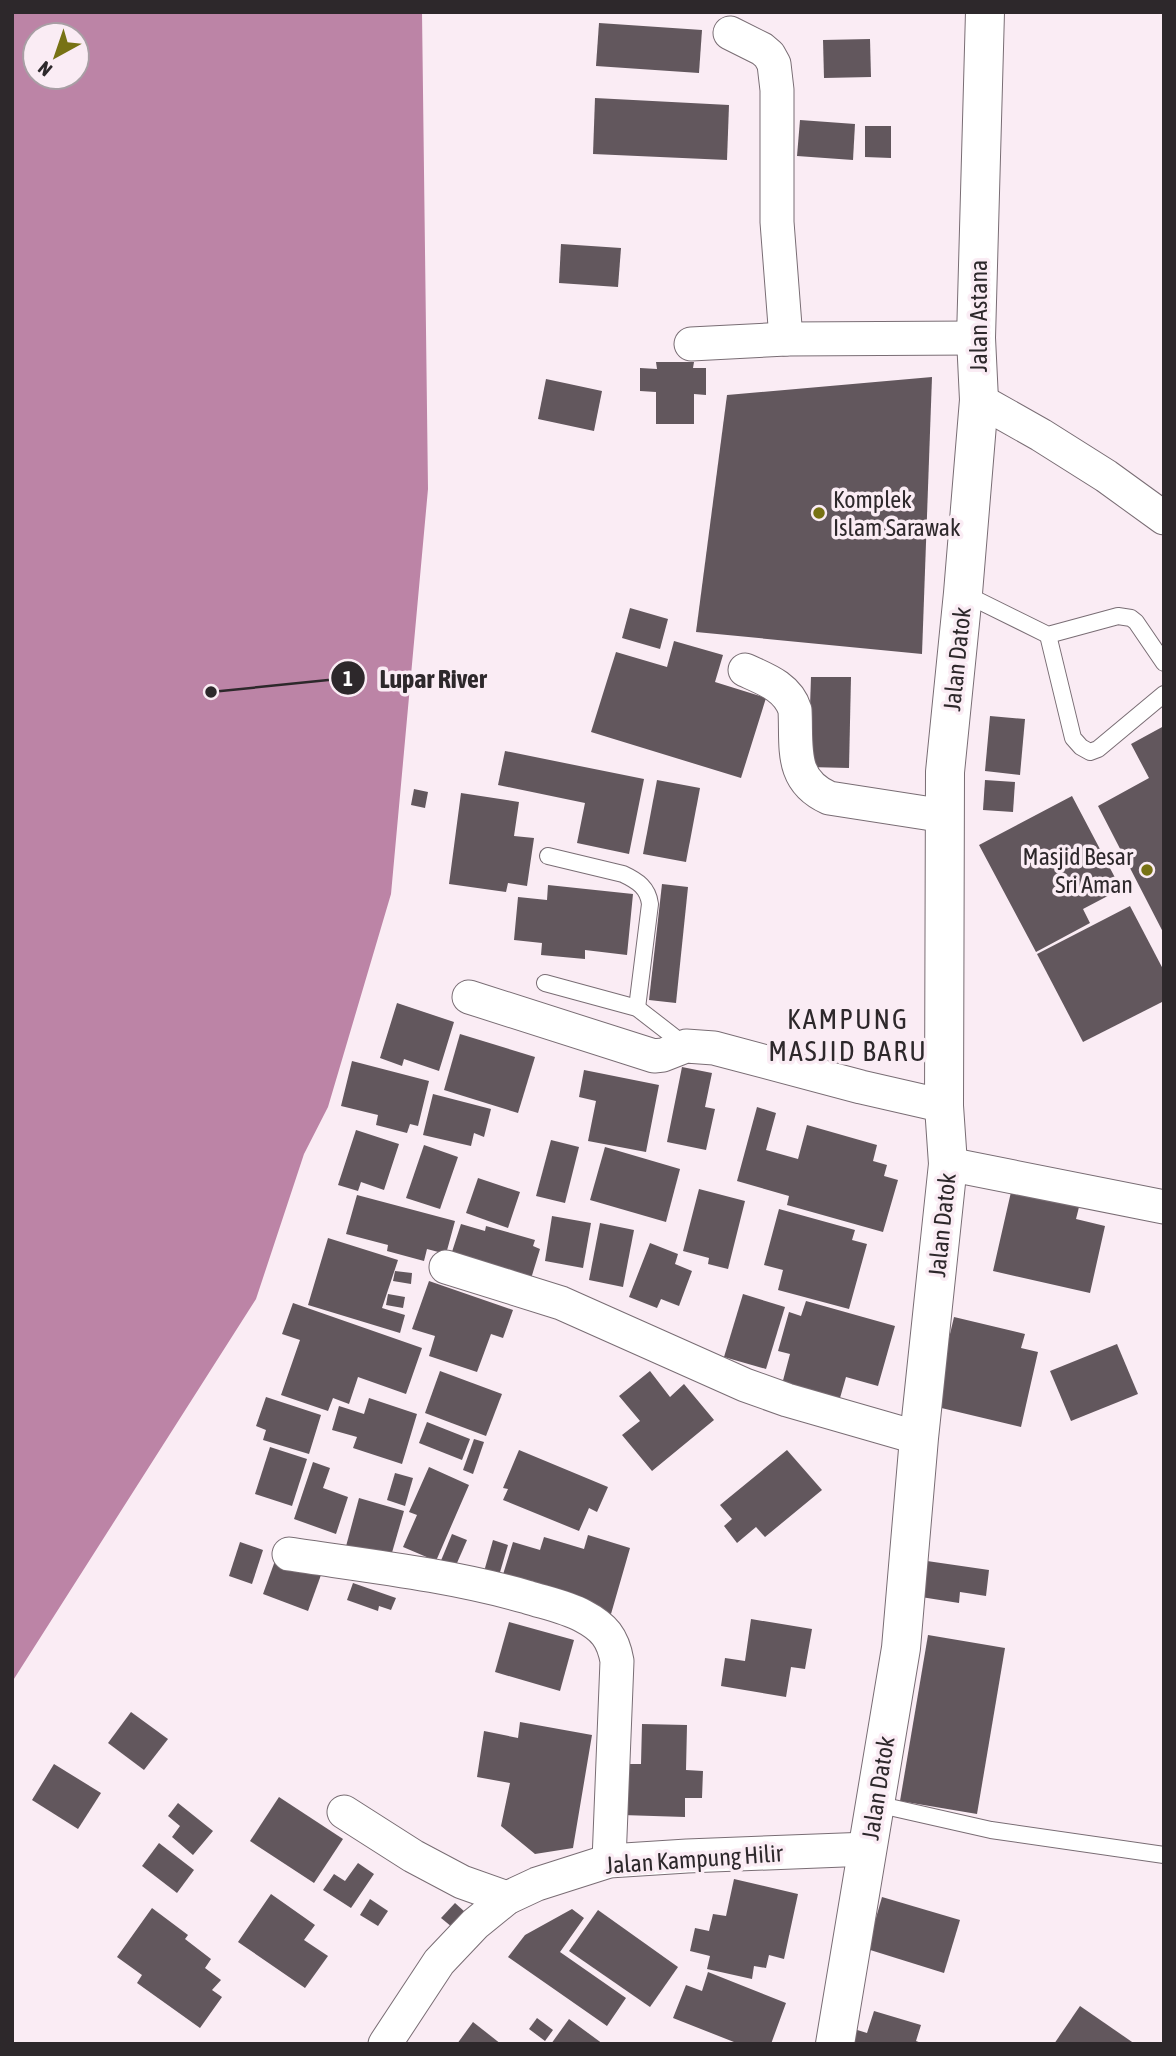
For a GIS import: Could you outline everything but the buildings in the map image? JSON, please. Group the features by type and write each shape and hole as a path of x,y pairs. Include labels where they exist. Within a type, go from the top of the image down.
{"main road":[{"name":"Jalan Astana","path":"979,400 976,338 985,12"},
{"name":"Jalan Datok","path":"835,2044 901,1648 919,1438 948,1164 944,1106 945,772 979,400"}],"street":[{"path":"730,33 762,49 774,64 777,90 777,222 786,339"},
{"path":"691,344 786,339 976,338"},
{"name":"Jalan Astana","path":"979,400 1106,476 1164,518"},
{"path":"745,670 771,681 793,701 799,769 805,781 816,792 829,798 945,816"},
{"path":"469,997 654,1056 686,1046 714,1048 944,1106"},
{"path":"948,1164 1164,1207"},
{"path":"446,1267 561,1303 745,1385 787,1400 919,1438"},
{"path":"289,1554 398,1570 499,1589 584,1616 607,1634 613,1643 617,1661 609,1861"},
{"path":"344,1812 413,1856 462,1882 507,1899"},
{"name":"Jalan Kampung Hilir","path":"385,2044 439,1962 475,1924 507,1899 537,1884 609,1861 869,1849"}],"lane":[{"path":"963,593 1048,635 1125,616 1136,622 1164,663"},
{"path":"1048,635 1073,738 1090,752 1098,750 1164,694"},
{"path":"548,856 623,874 647,890 650,904 637,1008"},
{"path":"545,983 637,1008 686,1046"},
{"path":"876,1804 991,1830 1164,1855"}],"shaded area":[{"path":"12,12 422,12 428,489 391,894 328,1107 304,1154 256,1299 12,1682"}],"place":[{"name":"Komplek Islam Sarawak","path":"819,513"},
{"name":"Lupar River","path":"211,692"},
{"name":"Masjid Besar Sri Aman","path":"1147,870"}],"district":[{"name":"KAMPUNG MASJID BARU","path":"848,1035"}]}
